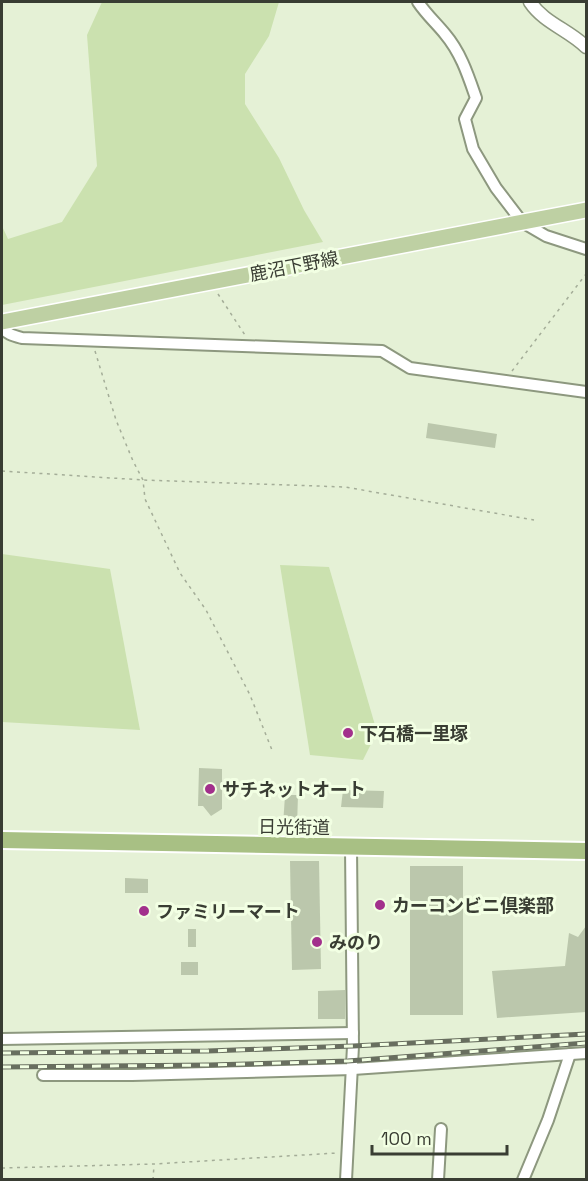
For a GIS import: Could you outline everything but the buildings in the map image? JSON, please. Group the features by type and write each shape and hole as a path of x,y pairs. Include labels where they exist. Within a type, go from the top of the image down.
{"highway":[{"name":"日光街道","path":"2,840 586,851"}],"main road":[{"name":"鹿沼下野線","path":"2,321 586,210"}],"street":[{"path":"418,2 426,15 445,35 465,65 476,98 465,119 473,149 496,188 522,222 546,236 586,249"},
{"path":"530,2 548,21 575,36 586,47"},
{"path":"2,326 3,330 13,336 22,338 382,351 410,368 586,392"},
{"path":"346,1179 353,1069 351,848"},
{"path":"2,1039 353,1033"},
{"path":"43,1075 353,1069 586,1053"},
{"path":"523,1179 548,1120 570,1054"},
{"path":"438,1179 441,1129"}],"path":[{"path":"504,381 586,274"},
{"path":"210,282 252,346"},
{"path":"90,340 93,342 116,420 133,461 144,480 145,499 180,573 207,610 254,705 272,750"},
{"path":"2,471 144,480 345,487 534,520"},
{"path":"2,1168 154,1164 347,1153"},
{"path":"153,1179 154,1164"}],"green space":[{"path":"102,2 279,2 269,36 245,74 245,104 279,158 304,210 323,242 2,305 2,226 8,239 62,222 97,166 87,35"},
{"path":"2,554 110,569 140,730 2,722"},
{"path":"280,565 329,567 377,732 363,760 310,755"}],"railway":[{"path":"2,1053 208,1051 586,1034"},
{"path":"2,1067 348,1061 586,1043"}],"place":[{"name":"下石橋一里塚","path":"348,733"},
{"name":"サチネットオート","path":"210,789"},
{"name":"カーコンビニ倶楽部","path":"380,905"},
{"name":"ファミリーマート","path":"144,911"},
{"name":"みのり","path":"317,942"}]}
